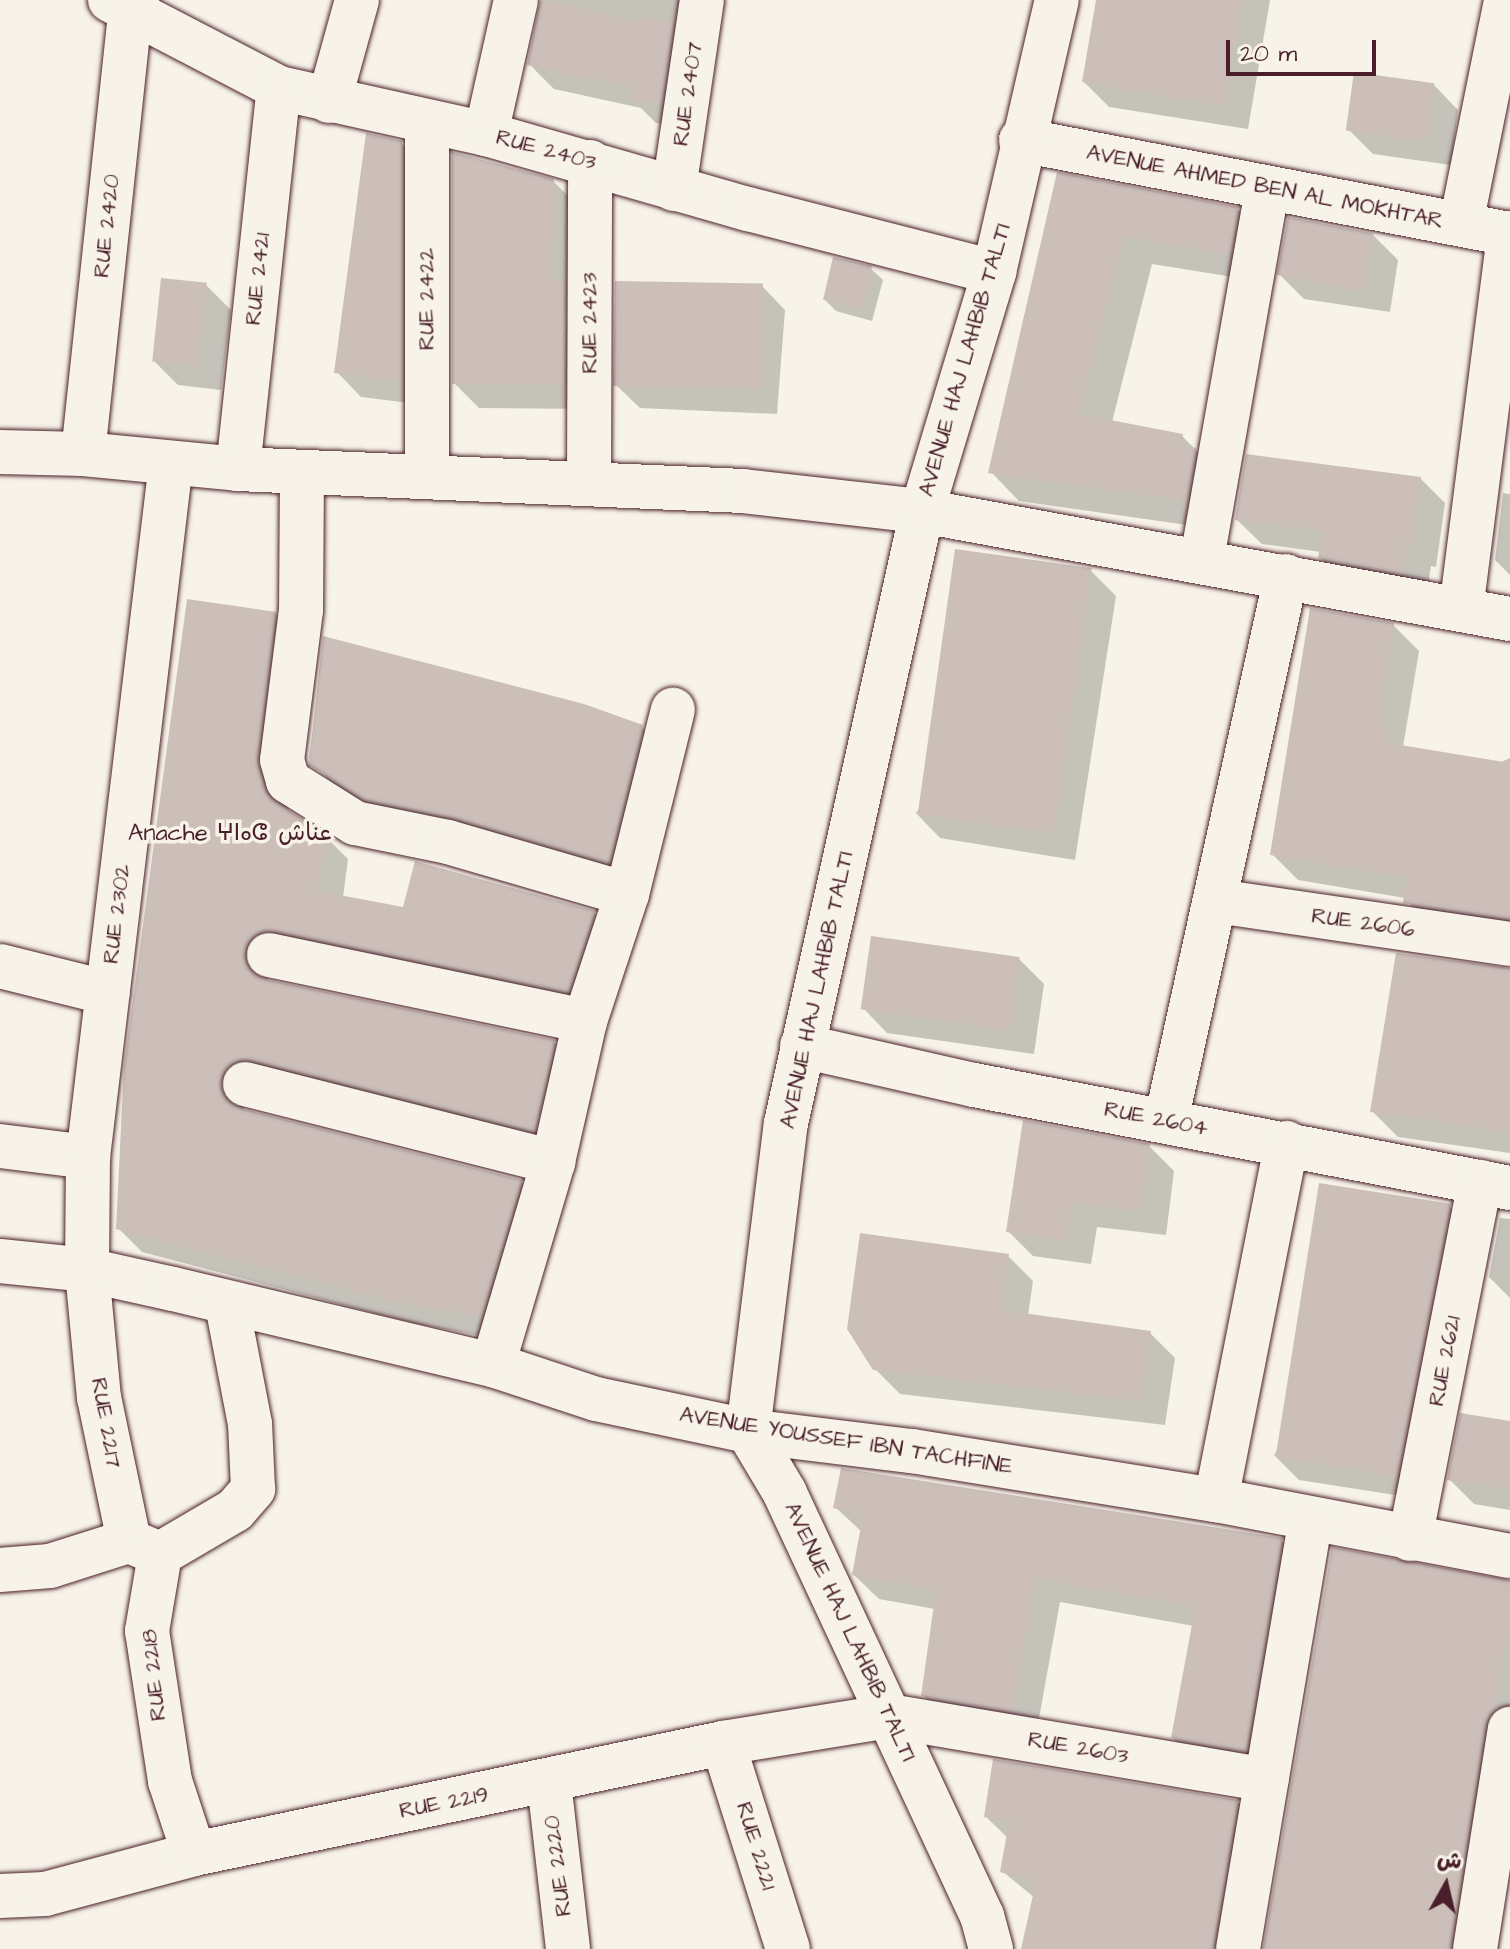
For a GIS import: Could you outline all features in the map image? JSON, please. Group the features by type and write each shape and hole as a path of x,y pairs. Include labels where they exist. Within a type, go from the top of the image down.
{"street":[{"path":"329,101 357,0"},
{"path":"486,134 516,0"},
{"name":"RUE 2407","path":"674,189 702,0"},
{"name":"AVENUE HAJ LAHBIB TALTI","path":"991,1949 982,1916 785,1493 748,1431 786,1123 802,1046 922,511 994,272 1021,140 1057,0"},
{"path":"1461,224 1506,0"},
{"name":"RUE 2403","path":"126,5 279,88 486,134 674,189 994,272"},
{"name":"RUE 2420","path":"83,454 126,5"},
{"name":"RUE 2421","path":"238,469 279,88"},
{"name":"RUE 2422","path":"427,123 427,475"},
{"name":"AVENUE AHMED BEN AL MOKHTAR","path":"1021,140 1510,234"},
{"name":"RUE 2423","path":"589,484 590,162"},
{"path":"1202,559 1267,189"},
{"path":"1461,610 1510,234"},
{"path":"0,452 83,454 238,469 743,491 922,511 1202,559 1510,619"},
{"name":"RUE 2302","path":"87,1270 88,1157 171,463"},
{"path":"302,472 301,610 282,760 288,781 355,823 448,842 627,894"},
{"path":"1166,1121 1286,576"},
{"path":"493,1365 553,1162 585,1021 627,894 673,710"},
{"name":"RUE 2606","path":"1216,901 1510,944"},
{"path":"269,955 585,1021"},
{"path":"0,966 108,993"},
{"name":"RUE 2604","path":"802,1046 1495,1185"},
{"path":"245,1084 553,1162"},
{"path":"1216,1500 1287,1143"},
{"path":"0,1146 88,1157"},
{"name":"RUE 2621","path":"1410,1539 1495,1185"},
{"name":"AVENUE YOUSSEF IBN TACHFINE","path":"0,1261 87,1270 493,1365 596,1399 748,1431 912,1451 1216,1500 1510,1556"},
{"name":"RUE 2217","path":"87,1270 99,1398 144,1548"},
{"path":"0,1570 50,1566 144,1548 235,1510 253,1489 250,1424 227,1305"},
{"path":"1238,1949 1311,1519"},
{"name":"RUE 2218","path":"144,1548 149,1653 170,1781 194,1854"},
{"name":"RUE 2219","path":"0,1896 45,1894 194,1854 549,1782 723,1743 889,1716"},
{"name":"RUE 2603","path":"889,1716 1267,1780"},
{"path":"1475,1949 1510,1729"},
{"name":"RUE 2221","path":"723,1743 788,1949"},
{"name":"RUE 2220","path":"549,1782 568,1949"}],"building":[{"path":"540,0 642,22 643,17 673,22 661,104 630,99 631,87 527,65"},
{"path":"1096,0 1242,0 1224,106 1082,82"},
{"path":"1354,72 1434,83 1426,142 1346,130"},
{"path":"366,133 402,141 402,381 334,373"},
{"path":"452,152 554,179 552,280 565,280 564,385 452,384"},
{"path":"1057,172 1238,207 1230,254 1124,237 1079,414 1183,434 1181,446 1196,448 1187,501 988,473"},
{"path":"1288,217 1373,234 1362,292 1277,275"},
{"path":"833,257 872,266 862,309 823,300"},
{"path":"161,278 207,283 198,366 152,362"},
{"path":"615,281 763,284 761,389 613,386"},
{"path":"1246,454 1421,477 1412,543 1407,542 1402,574 1318,558 1322,531 1235,520"},
{"path":"955,549 1092,568 1054,834 918,814"},
{"path":"187,599 276,612 258,766 274,801 326,834 318,891 403,907 415,861 595,911 568,992 274,931 260,932 245,949 246,964 264,979 555,1040 534,1131 251,1060 237,1060 221,1077 221,1092 239,1108 522,1180 481,1318 382,1299 116,1229 124,1066"},
{"path":"1310,608 1394,623 1380,711 1388,743 1510,763 1510,919 1403,903 1406,877 1270,855"},
{"path":"323,636 584,704 643,725 609,863 455,818 364,799 309,765"},
{"path":"871,936 1020,957 1009,1030 861,1009"},
{"path":"1396,953 1510,968 1510,1132 1370,1112"},
{"path":"1023,1120 1150,1144 1142,1211 1072,1203 1066,1240 1006,1232"},
{"path":"1319,1183 1450,1204 1407,1477 1276,1457"},
{"path":"860,1233 1009,1254 1001,1310 1151,1331 1141,1401 873,1370 847,1329"},
{"path":"1460,1413 1510,1421 1510,1489 1447,1480"},
{"path":"841,1468 1282,1538 1246,1751 1171,1738 1195,1608 1036,1578 1012,1712 921,1696 936,1590 852,1575 863,1515 833,1508"},
{"path":"1332,1547 1510,1580 1510,1612 1494,1711 1485,1725 1451,1949 1263,1949"},
{"path":"993,1759 1238,1800 1214,1949 1021,1949 1036,1882 1000,1872 1009,1822 984,1817"}],"district":[{"name":"Anache ⵖⵏⴰⵛ عناش","path":"230,834"}]}
